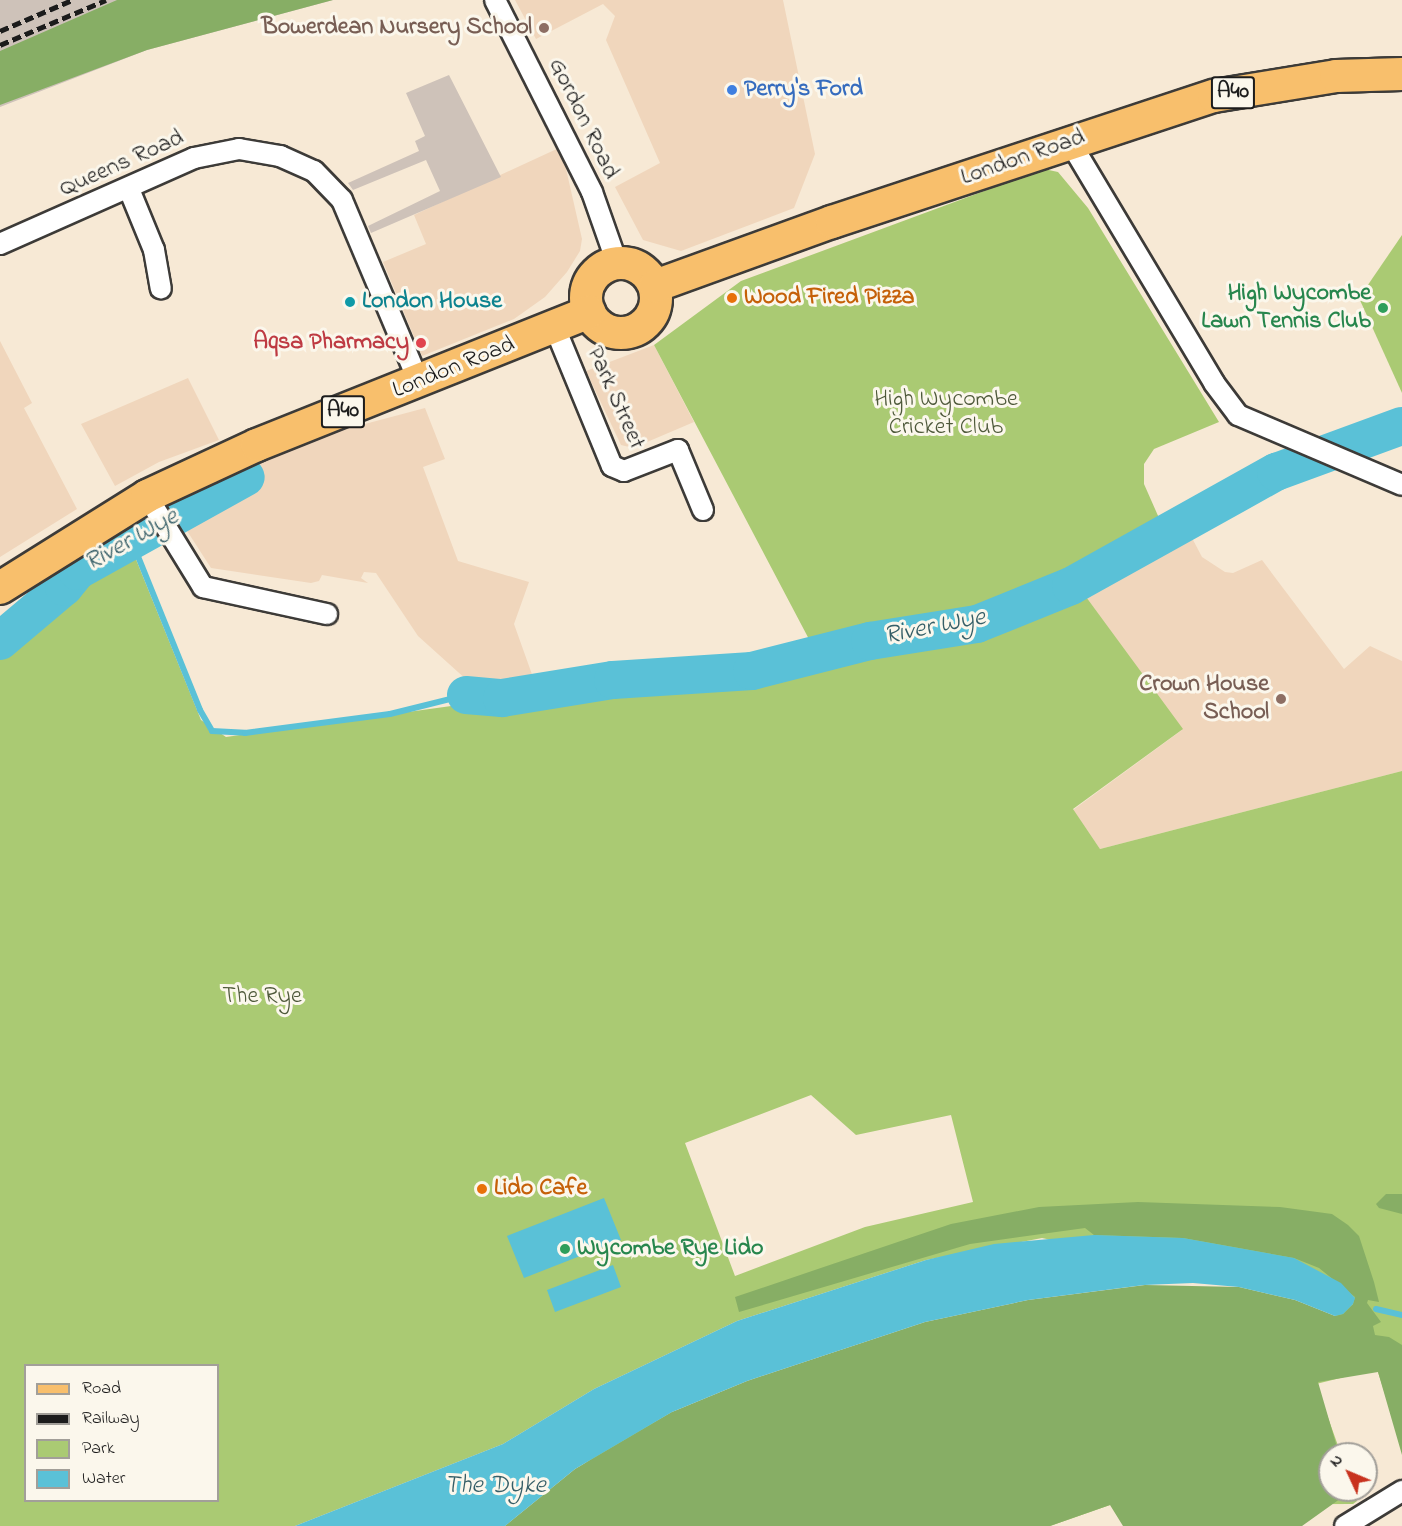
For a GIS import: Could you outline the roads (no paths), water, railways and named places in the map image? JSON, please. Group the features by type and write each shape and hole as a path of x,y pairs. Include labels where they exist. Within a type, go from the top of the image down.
{"main road":[{"name":"London Road","path":"655,286 1070,142 1214,96 1336,76 1402,74"},
{"path":"617,263 640,268 655,286 656,306 651,317 638,330 615,333 605,330 589,312 586,300 592,277 617,263"},
{"name":"London Road","path":"0,588 147,496 257,445 555,328 589,312"}],"street":[{"name":"Gordon Road","path":"495,0 592,192 617,263"},
{"path":"1070,142 1214,383 1238,415 1402,485"},
{"name":"Queens Road","path":"0,244 129,189 194,158 239,149 280,156 314,171 342,200 418,382"},
{"path":"129,189 154,250 161,288"},
{"name":"Park Street","path":"555,328 612,466 624,471 678,450 703,510"},
{"path":"147,496 203,587 327,614"},
{"path":"1345,1526 1402,1491"}],"water":[{"path":"604,1198 621,1240 524,1278 507,1236"},
{"name":"The Dyke","path":"1094,1235 1183,1238 1294,1258 1341,1283 1355,1298 1353,1304 1343,1314 1335,1316 1295,1300 1239,1287 1193,1283 1144,1285 1028,1300 925,1322 747,1381 672,1412 575,1469 505,1526 295,1526 503,1444 594,1389 737,1321 926,1260 994,1244"},
{"path":"613,1265 621,1287 555,1312 547,1290"}],"waterway":[{"name":"River Wye","path":"466,695 502,698 613,680 752,671 870,641 977,624 1071,586 1276,472 1402,426"},
{"name":"River Wye","path":"0,641 64,587 77,571 246,477"},
{"path":"131,539 200,710 212,731 245,733 390,714 466,695"},
{"path":"1376,1309 1402,1315"}],"railway":[{"path":"0,31 72,0"},
{"path":"0,45 106,0"}],"place":[{"name":"Bowerdean Nursery School","path":"544,28"},
{"name":"Perry's Ford","path":"732,90"},
{"name":"Wood Fired Pizza","path":"732,298"},
{"name":"London House","path":"350,302"},
{"name":"High Wycombe Lawn Tennis Club","path":"1383,308"},
{"name":"Aqsa Pharmacy","path":"421,343"},
{"name":"Crown House School","path":"1281,699"},
{"name":"Lido Cafe","path":"482,1189"},
{"name":"Wycombe Rye Lido","path":"565,1249"}],"park label":[{"name":"High Wycombe Cricket Club","path":"946,414"},
{"name":"The Rye","path":"262,997"}]}
